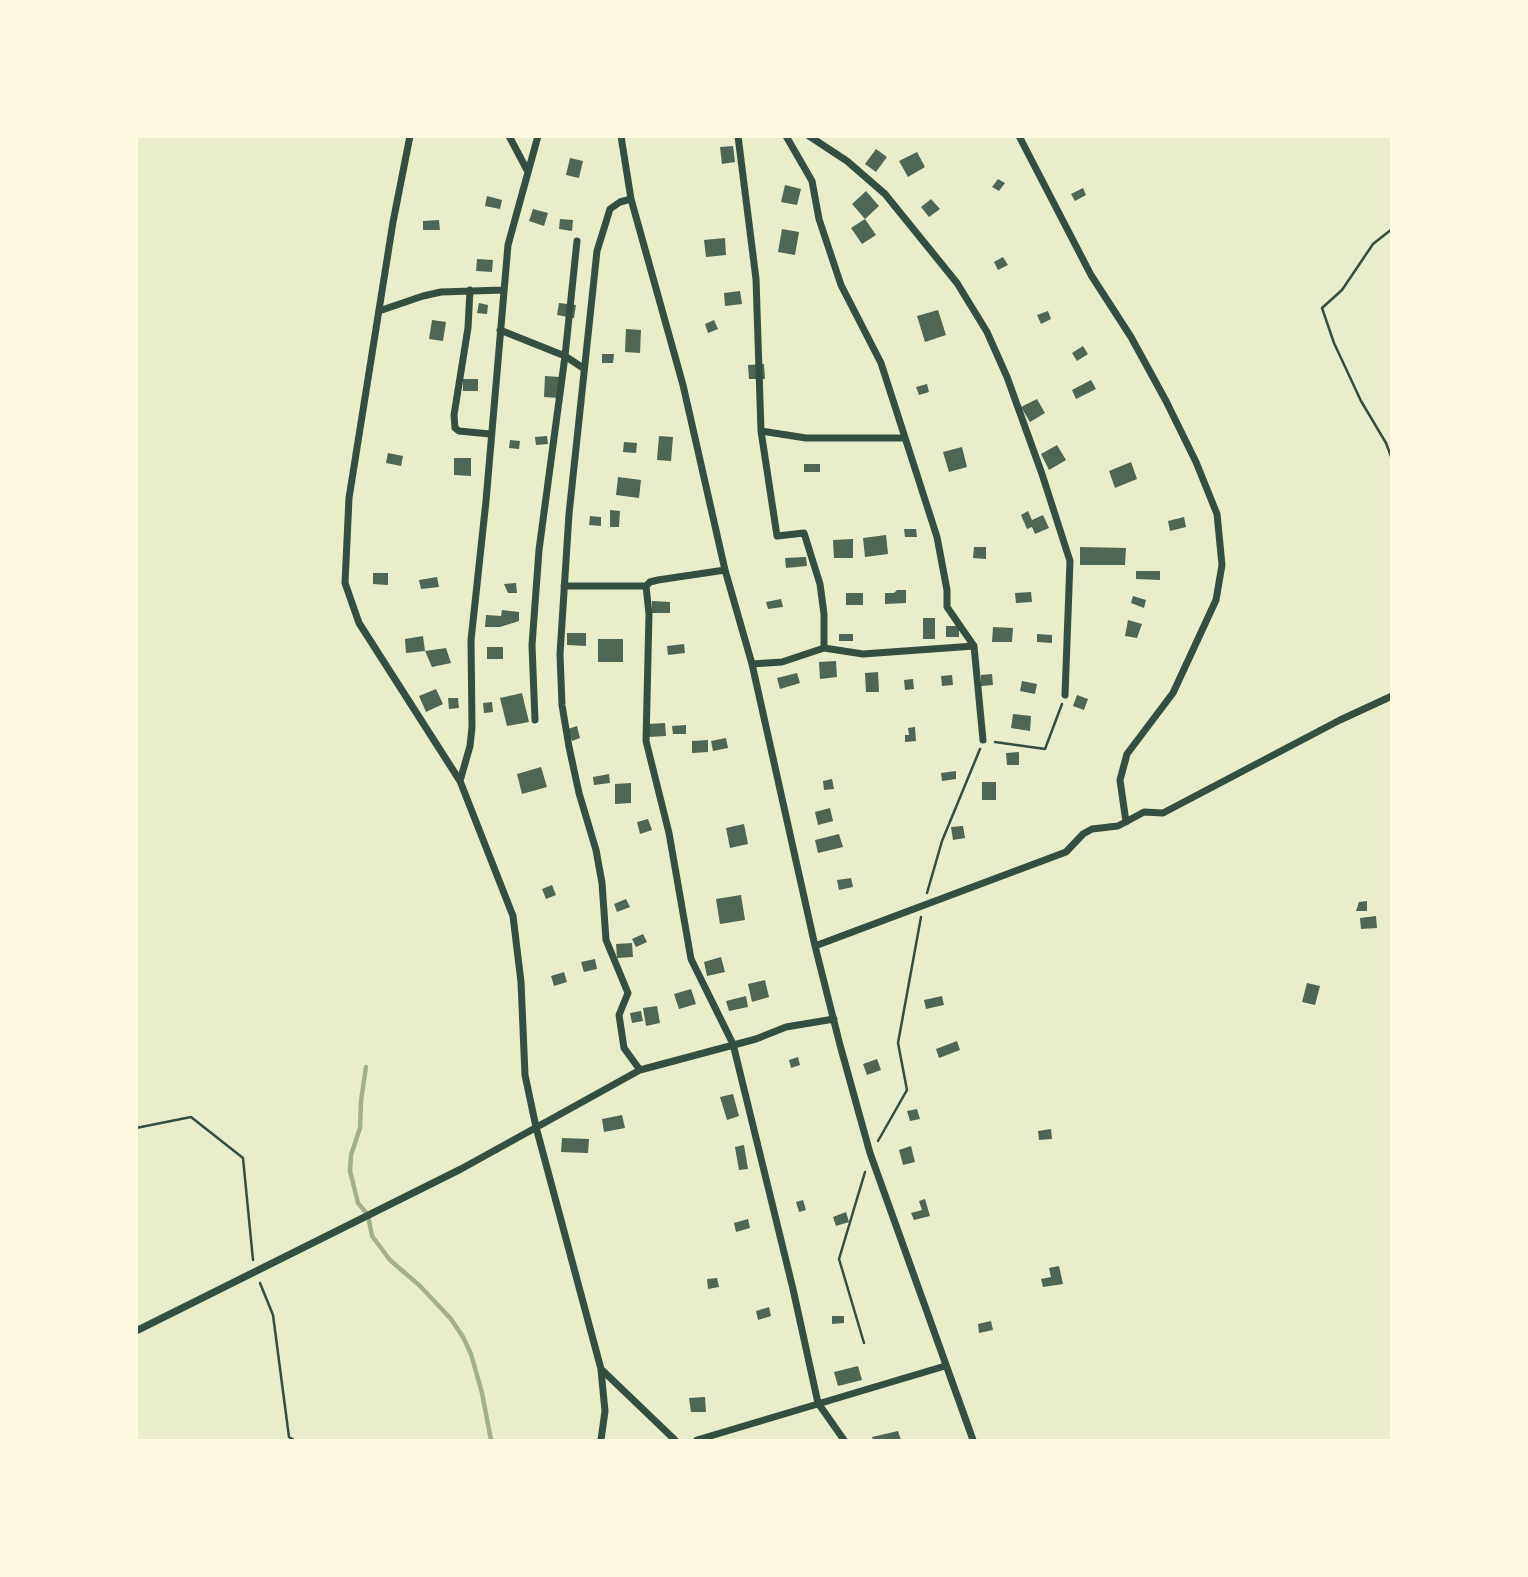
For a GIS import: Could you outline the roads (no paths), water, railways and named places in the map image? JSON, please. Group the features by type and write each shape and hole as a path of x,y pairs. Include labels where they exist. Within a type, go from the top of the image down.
{"street":[{"path":"410,136 393,222 349,498 345,583 359,623 460,781 513,915 521,982 525,1075 536,1127 601,1369 605,1411 601,1440"},
{"path":"509,136 527,170"},
{"path":"460,781 470,746 472,727 471,640 508,245 538,136"},
{"path":"621,136 631,199 683,385 725,570 752,664 815,946 870,1153 973,1440"},
{"path":"738,136 756,279 761,431 777,536 804,533 816,569 824,614 824,648"},
{"path":"786,136 812,181 819,219 841,285 881,363 923,489 937,537 947,590 947,607 974,646 983,740"},
{"path":"809,136 847,161 885,194 957,283 987,332 1007,377 1070,561 1065,695"},
{"path":"1019,136 1091,275 1131,337 1166,401 1196,462 1217,514 1222,565 1216,600 1173,693 1127,754 1120,780 1126,822"},
{"path":"631,199 610,209 597,251 583,368 560,654 562,705 579,793 596,850 602,883 606,940 628,993 619,1014 624,1048 639,1070"},
{"path":"535,719 532,645 539,550 565,356 577,241"},
{"path":"379,311 423,296 470,290 503,290"},
{"path":"470,290 468,328 454,415 455,428 459,431 490,434"},
{"path":"500,330 565,356 583,368"},
{"path":"761,431 806,438 904,438"},
{"path":"564,586 646,586 657,580 725,570"},
{"path":"646,586 649,614 646,741 669,833 691,959 733,1044 793,1289 817,1404 844,1440"},
{"path":"752,664 782,662 824,648 863,654 974,646"},
{"path":"815,946 1066,852 1083,834 1092,829 1118,826 1144,812 1163,813 1391,696"},
{"path":"136,1331 461,1169 639,1070 756,1039 786,1027 834,1019"},
{"path":"697,1440 945,1366"},
{"path":"601,1369 675,1440"}],"waterway":[{"path":"366,1067 360,1128 351,1155 350,1171 358,1203 368,1215 372,1236 390,1260 420,1286 451,1319 463,1337 471,1354 482,1393 491,1440"}]}
